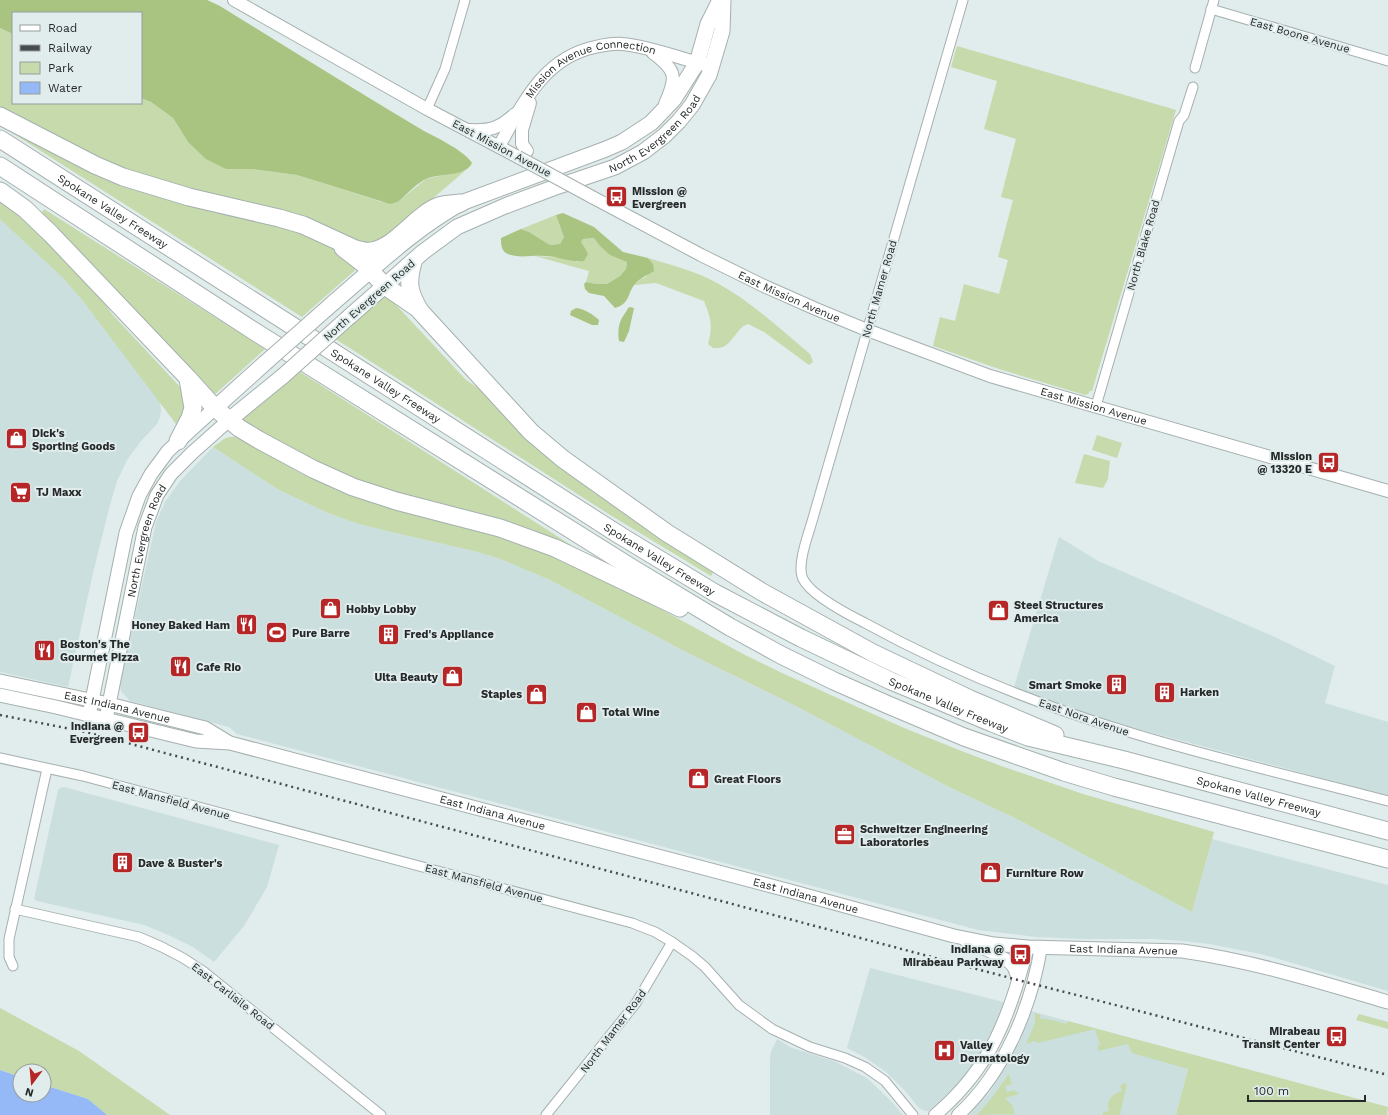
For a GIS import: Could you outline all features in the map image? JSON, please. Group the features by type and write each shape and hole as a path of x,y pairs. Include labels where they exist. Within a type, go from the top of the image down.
{"highway":[{"path":"0,116 95,165 123,177 189,197 303,225 353,248 371,251 384,247 423,216 439,206 461,203"},
{"name":"Spokane Valley Freeway","path":"0,139 608,528 715,593 843,659 909,689 1028,738 1124,760 1388,830"},
{"name":"Spokane Valley Freeway","path":"0,166 257,333 632,568 730,627 794,661 886,704 964,737 1021,757 1114,787 1388,859"},
{"path":"0,192 25,210 51,234 187,377 214,408 265,444 312,469 353,487 396,501 500,528 534,540 589,563 671,604 730,627"},
{"path":"321,233 357,258 385,286 420,311 531,432 563,459 628,506 711,561 821,626 919,676 1046,732 1124,760"},
{"path":"412,262 409,287 413,299 420,311"},
{"path":"178,441 190,418 193,408 187,377"}],"main road":[{"name":"North Evergreen Road","path":"89,715 126,533 134,508 150,474 168,451 214,408 399,245 450,210 461,203 606,149 622,142 651,123 674,99 697,63 708,24 720,0"},
{"name":"North Evergreen Road","path":"106,719 145,527 157,495 171,474 229,420 283,376 423,252 457,227 481,215 615,167 643,152 664,136 692,105 711,67 722,31 723,0"},
{"name":"East Indiana Avenue","path":"0,680 92,700 205,728 230,743"},
{"name":"East Indiana Avenue","path":"0,695 196,741 230,743 954,936 994,944 1041,948 1182,951 1199,953 1266,967 1388,1002"}],"street":[{"name":"East Mission Avenue","path":"234,0 427,109 499,146 522,154 557,178 592,197 701,255 809,306 867,330 990,376 1388,491"},
{"path":"427,109 445,69 465,0"},
{"name":"North Mamer Road","path":"803,579 801,567 813,518 963,0"},
{"path":"1195,68 1212,4"},
{"name":"East Boone Avenue","path":"1212,4 1388,61"},
{"name":"Mission Avenue Connection","path":"499,146 536,84 555,66 569,56 585,49 609,44 620,44 648,49 711,67"},
{"path":"648,49 664,61 673,73 673,84 662,112"},
{"path":"522,154 522,130 536,84"},
{"name":"North Blake Road","path":"1096,406 1179,121 1184,115 1193,86"},
{"path":"469,130 483,131 498,127 520,109"},
{"name":"East Nora Avenue","path":"803,579 817,595 873,628 967,673 1031,699 1169,744 1303,780 1388,800"},
{"name":"East Mansfield Avenue","path":"0,758 83,776 619,919 655,932 672,942 705,967 739,1005 755,1018 790,1038 810,1047 845,1058 865,1067 885,1081 913,1115"},
{"path":"13,966 10,957 9,939 47,768"},
{"name":"East Carlisile Road","path":"16,909 139,937 183,958 203,971 381,1115"},
{"path":"954,936 1002,957 1014,967 1018,980"},
{"name":"North Mamer Road","path":"546,1115 636,1003 672,942"},
{"path":"935,1115 958,1094 986,1058 1005,1020 1028,947"},
{"path":"958,1115 974,1098 1010,1044 1027,1006 1041,948"}],"shaded area":[{"path":"0,219 63,278 83,301 153,392 160,403 161,409 157,424 141,441 127,460 117,481 93,573 68,687 0,672"},
{"path":"213,447 279,490 328,513 359,524 478,552 503,560 550,580 688,653 792,704 949,787 1015,818 1192,912 1212,839 1388,885 1388,991 1261,954 1209,944 1154,939 1036,937 978,930 237,734 229,727 130,701 121,691 120,684 156,522 165,502 180,481"},
{"path":"1059,537 1098,561 1275,637 1335,666 1325,703 1388,722 1388,796 1127,726 1074,709 1014,687"},
{"path":"64,787 279,845 267,887 244,926 214,962 193,947 144,925 37,901 34,899 58,790"},
{"path":"870,968 1007,1003 992,1035 964,1078 929,1111 919,1108 907,1093 885,1071 866,1058 847,1048"},
{"path":"1031,1011 1185,1053 1188,1069 1176,1115 969,1115 990,1092 1011,1059"},
{"path":"777,1039 792,1048 834,1061 867,1078 903,1115 770,1115 770,1059 771,1052"}],"green space":[{"path":"0,0 207,0 220,6 398,116 450,145 464,154 472,163 464,171 426,179 399,201 390,204 297,175 252,169 226,169 206,159 188,142 173,118 151,102 142,98 142,12 12,12 12,34 0,28"},
{"path":"0,28 12,34 12,104 142,104 142,98 151,102 173,118 188,142 226,169 252,169 297,175 382,202 399,201 426,179 466,170 383,241 367,245 280,209 187,189 123,170 0,110"},
{"path":"957,46 1176,110 1092,391 1088,394 1085,395 999,369 933,346 940,317 955,321 964,284 999,294 1008,260 998,257 1013,200 1001,197 1016,139 984,129 997,81 951,67"},
{"path":"0,125 316,237 361,265 302,317"},
{"path":"0,199 16,211 96,291 112,314 181,388 185,397 185,402 181,415 176,424 83,301 63,278 0,219"},
{"path":"44,209 265,349 213,396 41,215"},
{"path":"563,213 594,227 623,252 648,258 653,264 654,271 642,278 632,287 626,301 620,306 615,308 604,296 589,293 585,289 584,284 586,282 607,284 620,276 626,269 627,262 610,255 594,238 583,239 581,242 588,254 584,261 575,261 549,256 514,256 503,250 501,238 521,229 529,232 550,245 560,244 564,237 556,215"},
{"path":"556,215 564,237 560,244 550,245 529,232 521,229"},
{"path":"594,238 627,262 626,269 620,276 607,284 586,282 589,271 535,256 561,258 578,262 585,248 581,242 583,239"},
{"path":"648,258 701,275 730,290 765,316 810,354 813,362 809,365 764,332 748,324 741,328 727,345 713,348 708,344 710,322 704,301 656,283 634,285 646,277 653,264"},
{"path":"385,293 466,380 481,390 506,417 714,570 711,576 607,513 334,338"},
{"path":"630,307 634,308 629,331 624,342 619,341 618,330 620,323"},
{"path":"576,308 594,316 599,320 598,325 592,325 570,315 571,311"},
{"path":"297,370 571,545 569,547 386,492 303,460 240,419"},
{"path":"1097,435 1122,443 1117,458 1092,450"},
{"path":"229,437 235,437 300,473 351,496 392,508 477,529 558,557 642,599 745,655 904,728 1001,766 1083,794 1214,832 1192,912 1015,818 949,787 792,704 688,653 550,580 503,560 478,552 359,524 328,513 279,490 213,447"},
{"path":"1084,454 1110,461 1108,479 1103,488 1075,483"},
{"path":"0,1008 79,1051 170,1115 107,1115 88,1099 52,1088 52,1063 12,1063 12,1074 0,1070"},
{"path":"1035,1013 1041,1015 1041,1019 1066,1024 1068,1021 1388,1107 1387,1115 1176,1115 1188,1069 1132,1053 1128,1044 1098,1051 1098,1046 1100,1044 1095,1029 1038,1043 1034,1041 1026,1044 1035,1023"},
{"path":"1359,1014 1388,1022 1388,1029 1356,1020"},
{"path":"1009,1074 1012,1084 1005,1086 1007,1092 1015,1090 1016,1093 1018,1092 1019,1094 1005,1098 1012,1105 1015,1114 977,1115 991,1099"},
{"path":"1124,1083 1127,1084 1120,1114 1122,1115 1103,1115 1103,1112 1109,1111 1109,1101 1115,1094 1122,1091 1120,1086"}],"water":[{"path":"0,1070 12,1074 12,1103 52,1103 52,1088 88,1099 107,1115 0,1115"}],"railway":[{"path":"0,715 86,732 1018,980 1388,1075"}],"place":[{"name":"Mission @ Evergreen","path":"616,197"},
{"name":"Dick's Sporting Goods","path":"16,439"},
{"name":"Mission @ 13320 E","path":"1328,462"},
{"name":"TJ Maxx","path":"21,492"},
{"name":"Hobby Lobby","path":"331,609"},
{"name":"Steel Structures America","path":"998,611"},
{"name":"Honey Baked Ham","path":"246,625"},
{"name":"Pure Barre","path":"277,633"},
{"name":"Fred's Appliance","path":"388,634"},
{"name":"Boston's The Gourmet Pizza","path":"44,650"},
{"name":"Cafe Rio","path":"180,667"},
{"name":"Ulta Beauty","path":"453,677"},
{"name":"Smart Smoke","path":"1117,685"},
{"name":"Harken","path":"1165,692"},
{"name":"Staples","path":"537,694"},
{"name":"Total Wine","path":"587,712"},
{"name":"Indiana @ Evergreen","path":"139,732"},
{"name":"Great Floors","path":"698,779"},
{"name":"Schweitzer Engineering Laboratories","path":"845,835"},
{"name":"Dave & Buster's","path":"123,863"},
{"name":"Furniture Row","path":"991,873"},
{"name":"Indiana @ Mirabeau Parkway","path":"1020,955"},
{"name":"Mirabeau Transit Center","path":"1336,1037"},
{"name":"Valley Dermatology","path":"944,1051"}]}
